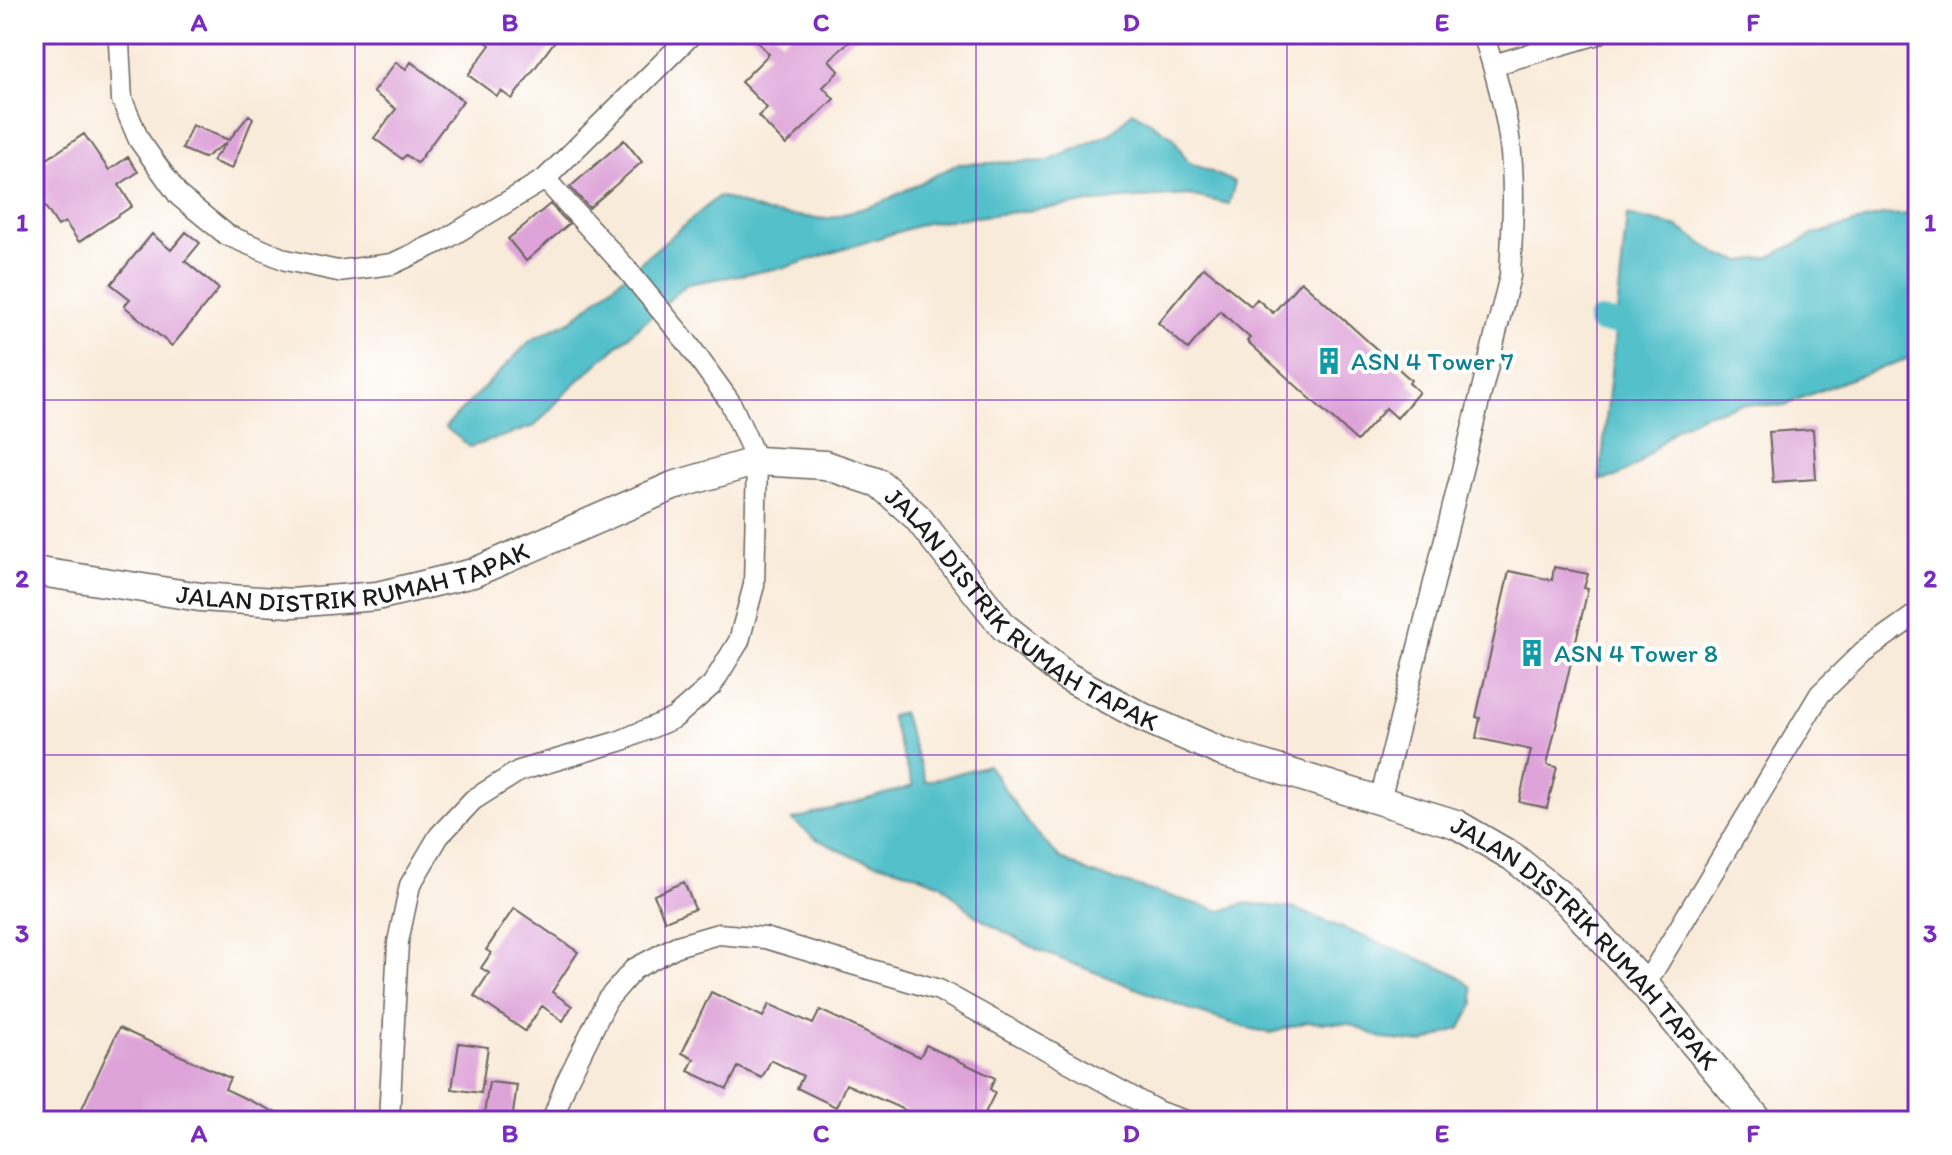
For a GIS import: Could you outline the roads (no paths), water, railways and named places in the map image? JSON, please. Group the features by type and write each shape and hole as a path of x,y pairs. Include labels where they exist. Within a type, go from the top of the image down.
{"street":[{"path":"121,34 122,100 139,140 179,196 227,235 286,260 338,271 392,264 446,239 545,179 692,34"},
{"path":"1380,801 1510,276 1513,194 1509,138 1483,34"},
{"path":"1493,65 1598,34"},
{"path":"389,1121 398,942 410,885 439,836 473,800 519,771 620,741 674,718 712,685 739,641 754,585 757,461 730,402 686,341 545,179"},
{"name":"JALAN DISTRIK RUMAH TAPAK","path":"34,571 200,597 292,603 377,596 473,573 673,486 757,461 825,465 879,483 917,517 1004,627 1066,676 1142,717 1222,752 1456,824 1513,857 1565,899 1645,985 1759,1121"},
{"path":"1645,985 1820,694 1863,652 1918,613"},
{"path":"552,1121 566,1083 607,1000 634,969 677,946 718,934 765,938 939,990 1159,1112 1186,1121"}],"water":[{"path":"1133,111 1173,137 1188,162 1235,182 1229,204 1190,195 1122,199 926,223 787,267 687,284 571,387 535,426 470,447 445,427 531,340 572,320 719,196 767,213 827,219 878,204 958,164 1049,161 1111,133"},
{"path":"1918,214 1918,355 1786,406 1741,404 1702,415 1675,429 1637,465 1616,477 1600,480 1627,215 1678,227 1721,256 1743,261 1770,257 1813,235 1882,215"},
{"path":"902,712 926,782 988,765 1029,825 1060,858 1090,873 1221,911 1246,903 1295,909 1454,973 1472,987 1474,1004 1461,1028 1423,1043 1384,1039 1350,1024 1307,1022 1271,1033 1247,1028 1194,1011 1038,950 977,917 941,884 904,870 854,857 816,839 792,820 913,786 890,716"}],"waterway":[{"path":"1599,321 1616,323"}],"place":[{"name":"ASN 4 Tower 7","path":"1329,361"},
{"name":"ASN 4 Tower 8","path":"1532,653"}]}
